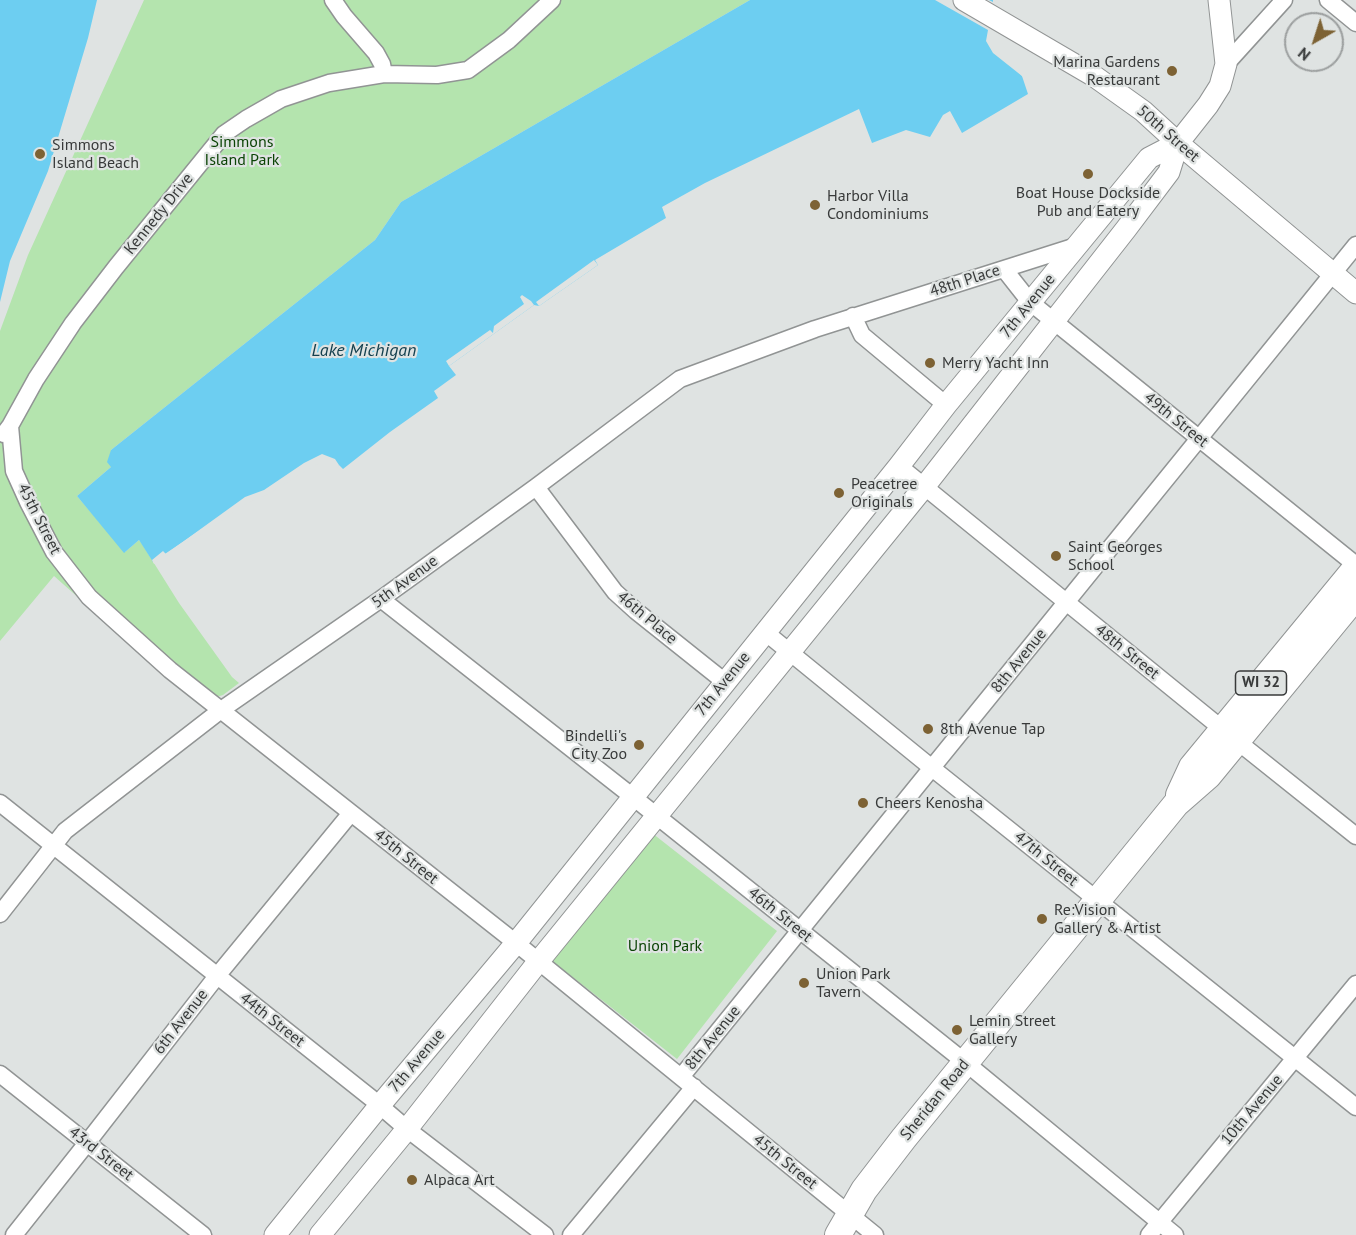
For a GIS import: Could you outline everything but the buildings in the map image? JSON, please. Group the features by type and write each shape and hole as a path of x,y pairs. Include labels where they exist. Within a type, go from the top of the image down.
{"main road":[{"name":"Sheridan Road","path":"1230,735 1356,566"},
{"name":"Sheridan Road","path":"844,1225 864,1190 903,1138 1176,804 1192,766 1230,735 1356,596"}],"street":[{"path":"333,0 376,54 382,64 384,74"},
{"name":"Kennedy Drive","path":"5,433 36,379 73,323 224,134 281,99 329,83 384,74 437,75 468,70 509,40 552,0"},
{"name":"50th Street","path":"964,0 1094,76 1143,111 1356,293"},
{"path":"1219,0 1226,64"},
{"name":"7th Avenue","path":"320,1235 789,651 924,487 1126,229 1169,172 1178,143 1220,86 1226,64 1284,0"},
{"path":"1328,0 1356,23"},
{"name":"7th Avenue","path":"275,1235 516,943 1076,246 1149,158 1178,143"},
{"name":"8th Avenue","path":"571,1235 688,1082 799,931 1356,245"},
{"name":"48th Place","path":"853,316 1076,246"},
{"name":"49th Street","path":"1004,269 1030,302 1356,566"},
{"path":"853,316 862,335 946,405"},
{"name":"5th Avenue","path":"0,914 65,831 221,710 536,488 680,379 853,316"},
{"name":"45th Street","path":"5,433 14,471 28,502 54,552 89,597 162,663 688,1082 844,1225 875,1235"},
{"name":"48th Street","path":"899,466 1356,836"},
{"name":"46th Place","path":"536,488 615,592 725,682"},
{"name":"46th Street","path":"381,599 966,1063 1154,1229 1175,1235"},
{"name":"47th Street","path":"765,632 1356,1107"},
{"name":"44th Street","path":"0,803 407,1128 545,1235"},
{"name":"6th Avenue","path":"14,1235 217,976 351,813"},
{"name":"10th Avenue","path":"1154,1229 1356,984"},
{"name":"43rd Street","path":"0,1074 202,1235"}],"green space":[{"name":"Simmons Island Park","path":"144,0 750,0 401,202 375,240 111,450 111,467 77,496 125,552 139,540 179,603 232,677 239,683 223,695 197,703 54,576 0,641 0,331 28,255"},
{"name":"Union Park","path":"652,833 777,931 677,1059 552,961"}],"water":[{"path":"0,0 97,0 88,38 48,171 10,261 0,302"},
{"name":"Lake Michigan","path":"750,0 1003,0 998,38 1001,49 1036,94 1028,94 962,133 950,111 943,115 930,137 906,130 872,143 859,109 705,183 662,207 666,218 595,260 598,265 539,306 534,305 449,366 456,375 434,391 438,398 343,469 339,465 318,460 267,491 242,502 153,562 139,540 124,553 77,496 111,467 107,462 111,450 375,240 401,202"}],"pier":[{"path":"935,0 989,0 993,2 993,0 1006,0 1005,22 1001,38 1004,47 1032,69 1039,94 1028,94 1022,76 993,53 986,41 988,30"},
{"path":"594,260 598,265 539,306 536,302"},
{"path":"522,295 534,305 449,366 446,361 490,330 493,333 494,326 524,304 520,297"},
{"path":"322,454 335,459 339,465 337,468 319,463 272,492 244,505 154,564 152,560 163,551 166,554 245,497 264,490 304,463"}],"place":[{"name":"Marina Gardens Restaurant","path":"1172,71"},
{"name":"Simmons Island Beach","path":"40,154"},
{"name":"Boat House Dockside Pub and Eatery","path":"1088,174"},
{"name":"Harbor Villa Condominiums","path":"815,205"},
{"name":"Merry Yacht Inn","path":"930,363"},
{"name":"Peacetree Originals","path":"839,493"},
{"name":"Saint Georges School","path":"1056,556"},
{"name":"8th Avenue Tap","path":"928,729"},
{"name":"Bindelli's City Zoo","path":"639,745"},
{"name":"Cheers Kenosha","path":"863,803"},
{"name":"Re:Vision Gallery & Artist","path":"1042,919"},
{"name":"Union Park Tavern","path":"804,983"},
{"name":"Lemin Street Gallery","path":"957,1030"},
{"name":"Alpaca Art","path":"412,1180"}]}
